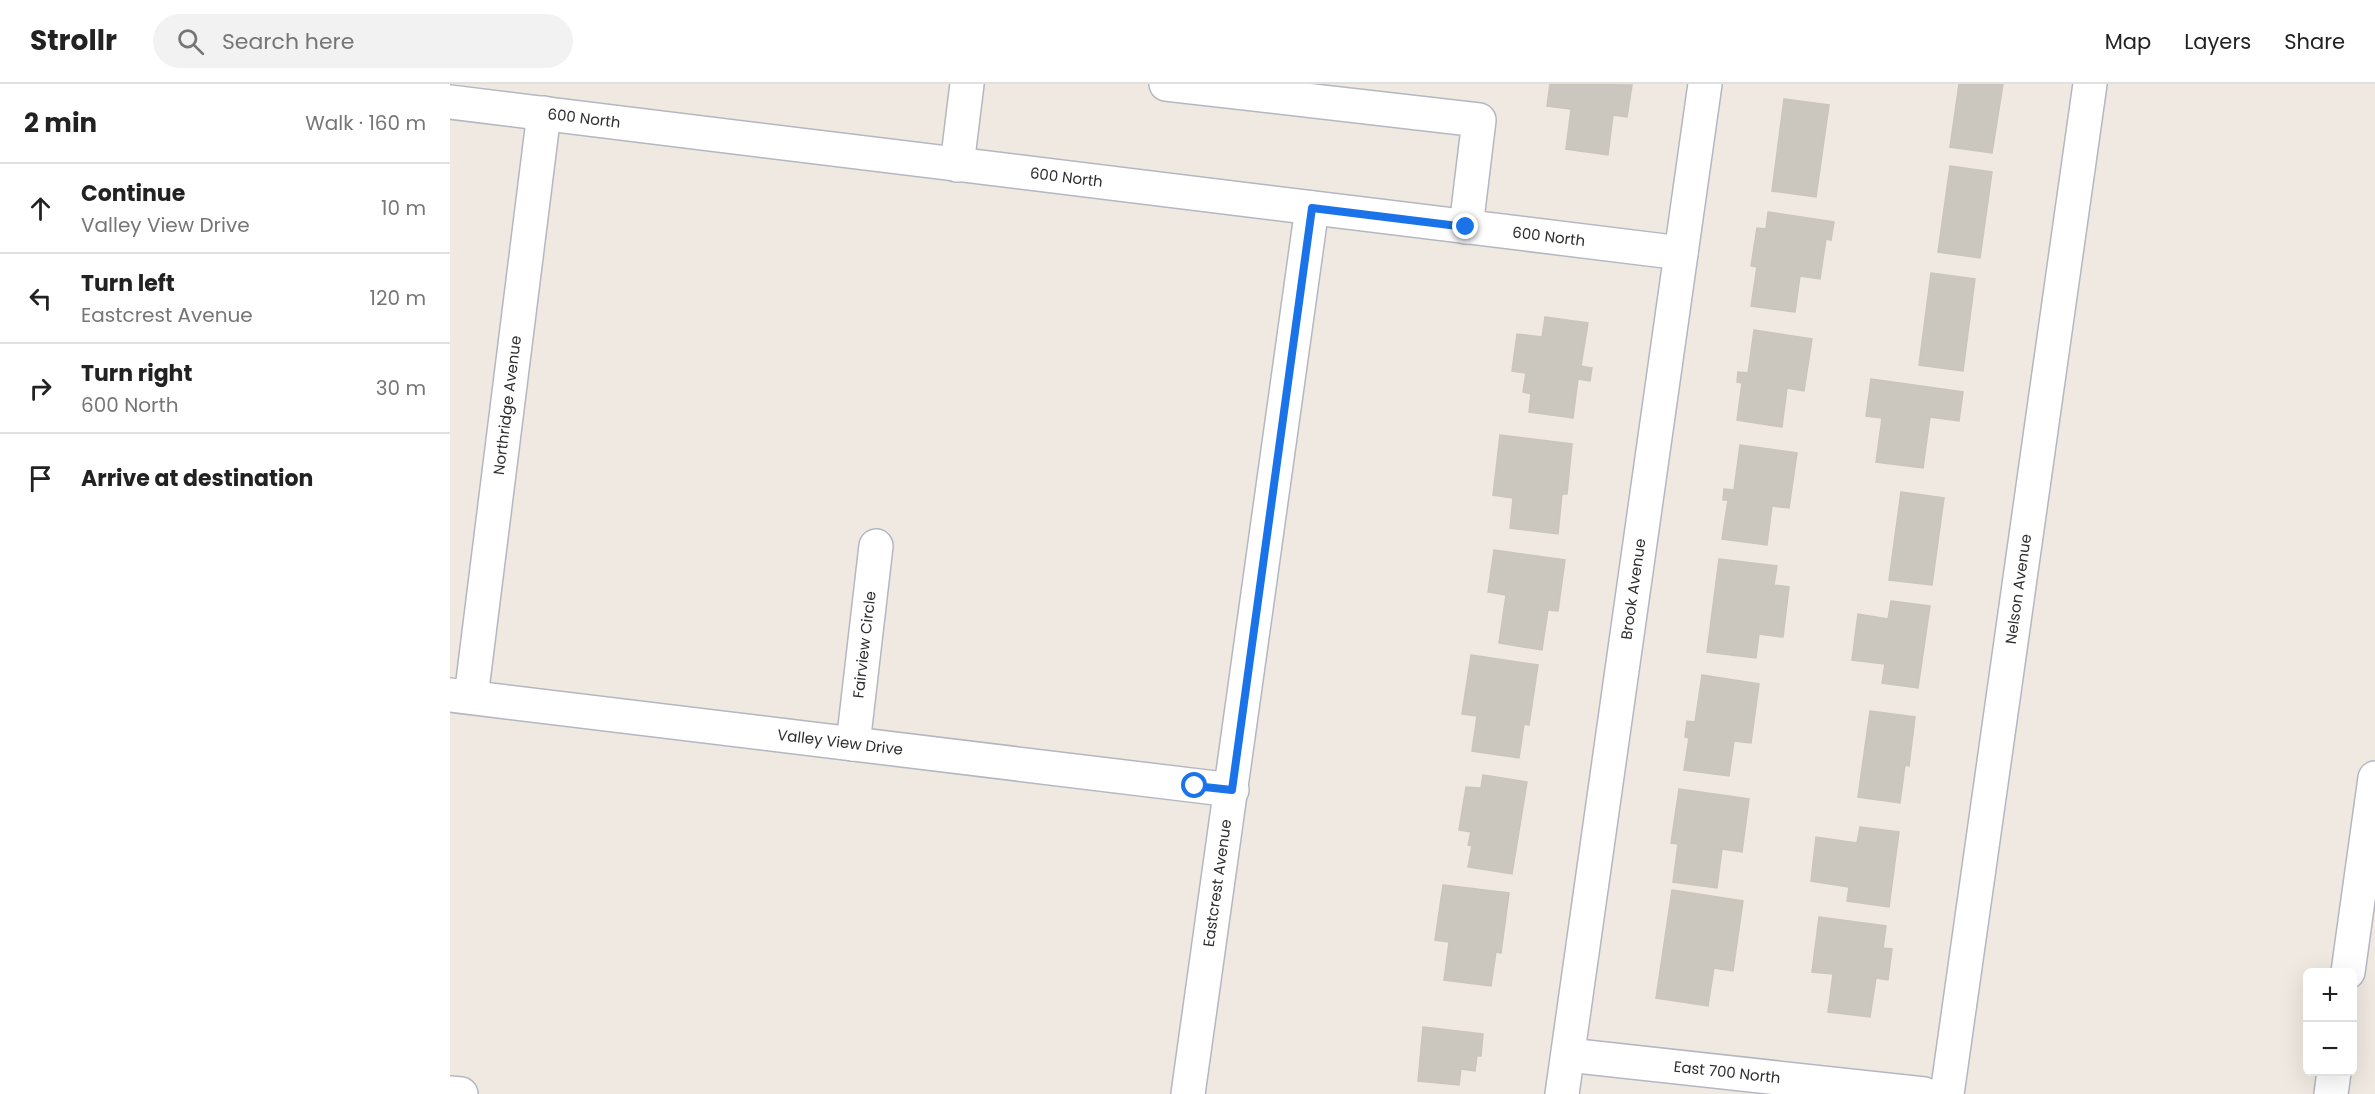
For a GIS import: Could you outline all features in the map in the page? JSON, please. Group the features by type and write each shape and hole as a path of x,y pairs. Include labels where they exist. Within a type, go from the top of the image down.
{"street":[{"path":"957,165 967,84"},
{"path":"1166,84 1479,120 1466,227"},
{"name":"Brook Avenue","path":"1562,1094 1705,84"},
{"name":"Nelson Avenue","path":"1947,1094 2090,84"},
{"name":"600 North","path":"450,102 1681,254"},
{"name":"Northridge Avenue","path":"460,696 544,113"},
{"name":"Eastcrest Avenue","path":"1188,1094 1312,208"},
{"name":"Fairview Circle","path":"853,744 876,546"},
{"name":"Valley View Drive","path":"460,696 1232,790"},
{"path":"2349,968 2375,778"},
{"name":"East 700 North","path":"1568,1054 1924,1094"},
{"path":"2331,1094 2333,1076"},
{"path":"450,1093 461,1094"}],"building":[{"path":"1550,84 1632,85 1627,117 1613,115 1608,155 1566,149 1571,109 1547,106"},
{"path":"1959,84 2003,84 1992,153 1950,147"},
{"path":"1784,99 1829,105 1816,197 1772,191"},
{"path":"1950,166 1992,172 1980,258 1938,252"},
{"path":"1768,212 1834,222 1831,240 1826,239 1820,279 1800,276 1795,312 1751,306 1757,267 1751,266 1757,228 1766,229"},
{"path":"1931,273 1975,279 1963,371 1919,365"},
{"path":"1545,317 1588,323 1581,366 1592,368 1590,381 1578,379 1573,418 1529,412 1531,394 1523,392 1526,373 1512,371 1517,334 1542,337"},
{"path":"1754,330 1812,339 1804,391 1787,388 1782,427 1737,420 1742,383 1737,382 1738,372 1748,373"},
{"path":"1871,379 1963,392 1959,421 1930,417 1923,468 1876,462 1882,418 1866,416"},
{"path":"1500,435 1572,444 1567,494 1562,494 1558,534 1510,528 1513,498 1493,495"},
{"path":"1740,445 1797,453 1789,508 1772,506 1767,545 1722,539 1728,500 1723,500 1724,489 1734,490"},
{"path":"1901,492 1944,498 1932,585 1889,580"},
{"path":"1494,550 1565,560 1558,611 1548,610 1542,650 1499,643 1506,595 1488,592"},
{"path":"1719,559 1777,566 1774,585 1789,587 1783,637 1759,634 1756,658 1707,652"},
{"path":"1891,601 1930,606 1918,688 1882,683 1885,664 1852,660 1858,614 1888,619"},
{"path":"1471,655 1538,665 1529,725 1524,724 1519,758 1472,751 1477,716 1462,714"},
{"path":"1702,675 1759,684 1751,743 1734,741 1729,776 1684,770 1689,738 1685,737 1687,721 1695,722"},
{"path":"1870,711 1915,717 1909,766 1905,765 1900,803 1858,797"},
{"path":"1483,775 1527,782 1512,874 1468,867 1472,846 1468,845 1471,832 1459,830 1466,787 1481,788"},
{"path":"1679,789 1749,799 1742,852 1722,849 1717,888 1673,882 1678,844 1671,843"},
{"path":"1860,827 1899,832 1889,907 1847,901 1849,887 1811,881 1816,837 1857,843"},
{"path":"1443,885 1509,893 1501,953 1496,952 1491,986 1444,980 1449,942 1435,940"},
{"path":"1672,890 1743,901 1733,971 1714,968 1708,1006 1656,998"},
{"path":"1819,917 1886,926 1883,948 1892,949 1888,980 1876,978 1870,1017 1828,1012 1833,974 1812,972"},
{"path":"1423,1027 1483,1034 1481,1056 1477,1056 1475,1071 1461,1069 1459,1085 1418,1081"}],"route":[{"path":"1195,786 1232,790 1312,208 1466,227"}]}
